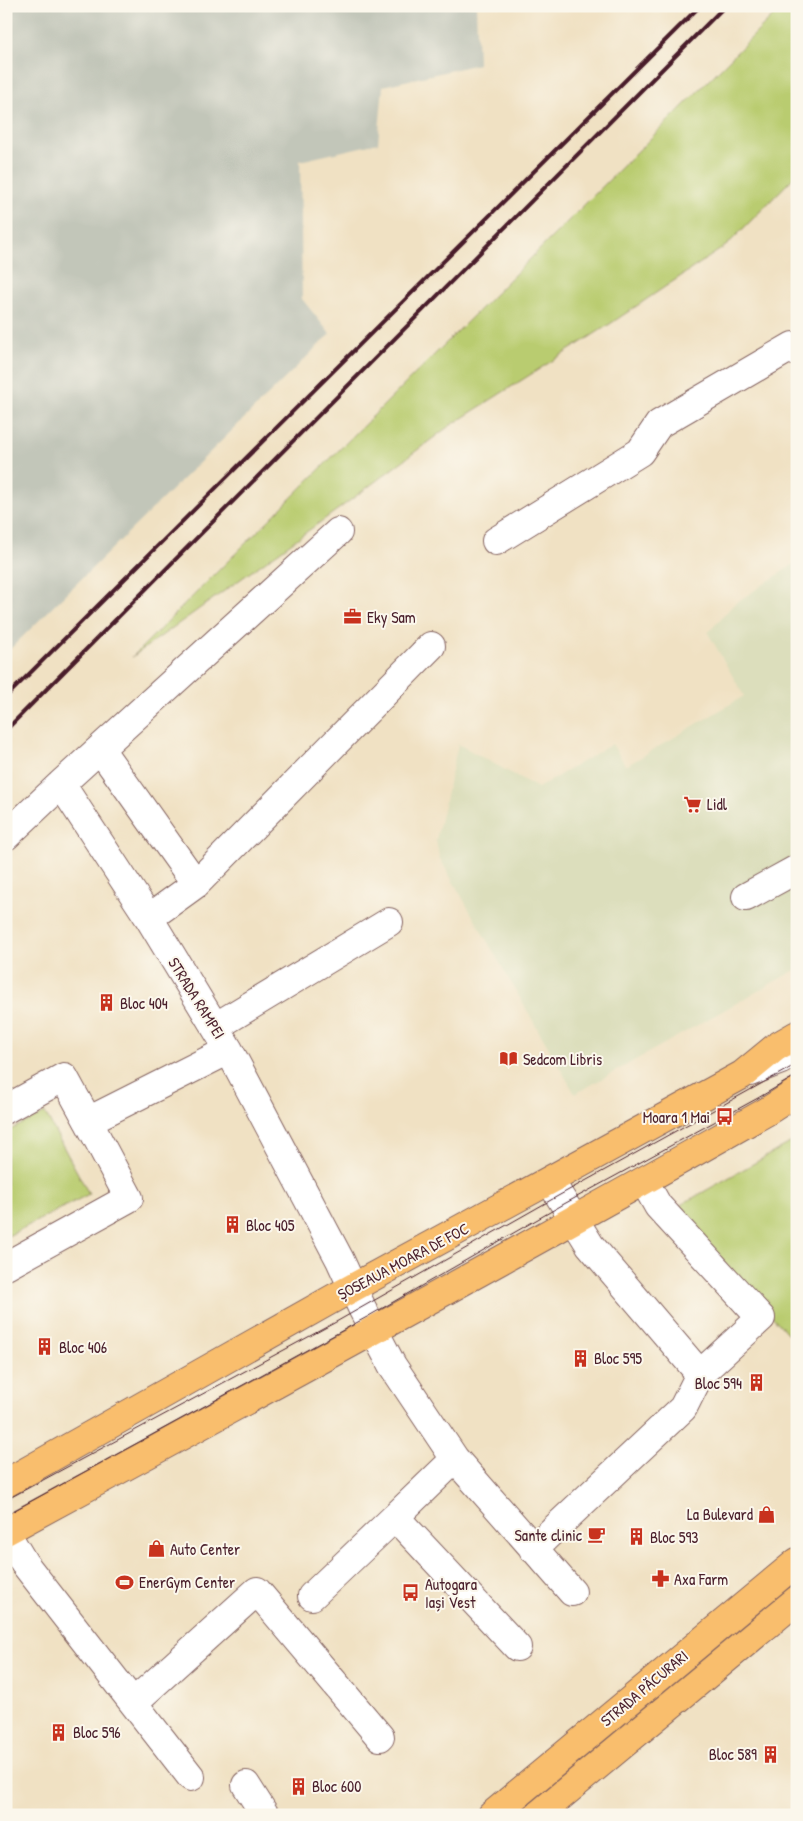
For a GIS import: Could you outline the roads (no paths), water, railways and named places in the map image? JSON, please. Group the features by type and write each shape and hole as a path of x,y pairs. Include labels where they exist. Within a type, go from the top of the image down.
{"main road":[{"name":"ȘOSEAUA MOARA DE FOC","path":"6,1483 353,1288 742,1075 776,1047 797,1035"},
{"path":"6,1532 374,1332 766,1112 797,1092"},
{"name":"STRADA PĂCURARI","path":"492,1815 797,1562"},
{"name":"STRADA PĂCURARI","path":"538,1815 797,1600"}],"street":[{"path":"496,541 640,452 659,424 793,346 797,352"},
{"path":"6,836 338,532"},
{"path":"149,918 196,884 431,646"},
{"path":"100,749 196,884"},
{"name":"STRADA RAMPEI","path":"61,784 149,918 229,1050 340,1260 392,1365 455,1459 572,1592"},
{"path":"746,897 797,869"},
{"path":"215,1026 390,922"},
{"path":"88,1121 229,1050"},
{"path":"742,1075 781,1060 797,1051"},
{"path":"6,1109 64,1078 129,1198 6,1266"},
{"path":"550,1181 590,1245 700,1374"},
{"path":"533,1549 683,1408 700,1374 761,1318 658,1206 644,1181"},
{"path":"312,1596 455,1459"},
{"path":"395,1517 517,1647"},
{"path":"6,1532 24,1563 191,1777"},
{"path":"134,1702 257,1591 380,1737"},
{"path":"246,1785 265,1815"}],"tram line":[{"path":"6,1500 336,1322 558,1196 797,1064"},
{"path":"6,1515 367,1317 564,1204 797,1075"}],"railway":[{"path":"6,697 700,6"},
{"path":"6,730 725,6"}],"place":[{"name":"Eky Sam","path":"353,617"},
{"name":"Lidl","path":"693,804"},
{"name":"Bloc 404","path":"106,1003"},
{"name":"Sedcom Libris","path":"509,1059"},
{"name":"Moara 1 Mai","path":"724,1117"},
{"name":"Bloc 405","path":"232,1225"},
{"name":"Bloc 406","path":"45,1347"},
{"name":"Bloc 595","path":"580,1358"},
{"name":"Bloc 594","path":"756,1383"},
{"name":"La Bulevard","path":"767,1514"},
{"name":"Sante clinic","path":"596,1535"},
{"name":"Bloc 593","path":"636,1537"},
{"name":"Auto Center","path":"156,1549"},
{"name":"Axa Farm","path":"660,1579"},
{"name":"EnerGym Center","path":"125,1582"},
{"name":"Autogara Iași Vest","path":"411,1593"},
{"name":"Bloc 596","path":"59,1732"},
{"name":"Bloc 589","path":"771,1754"},
{"name":"Bloc 600","path":"298,1786"}]}
